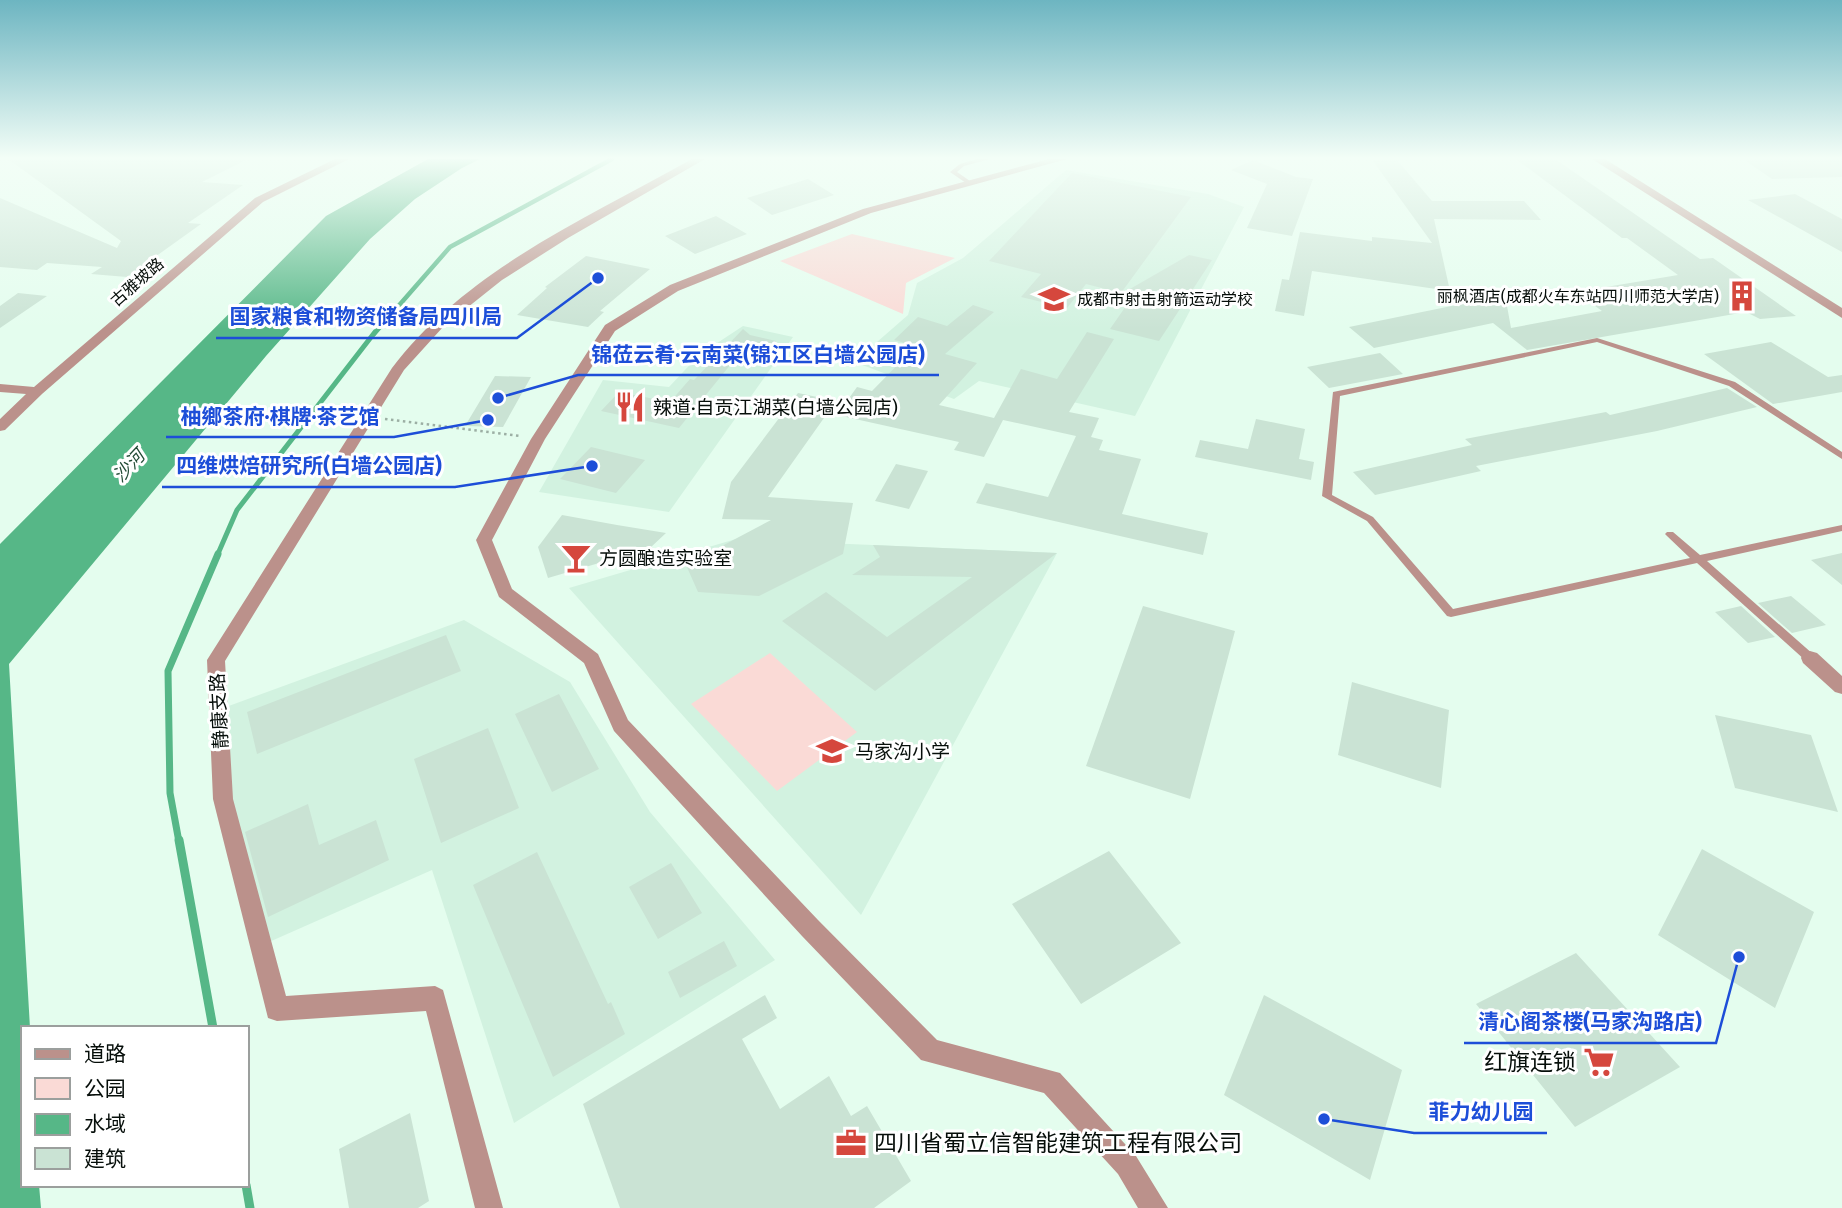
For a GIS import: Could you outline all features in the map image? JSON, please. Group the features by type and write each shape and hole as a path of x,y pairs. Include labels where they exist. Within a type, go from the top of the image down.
{"street":[{"name":"古雅坡路","path":"0,427 37,391 241,215"},
{"name":"静康支路","path":"489,1208 435,998 277,1009 223,799 216,660 399,368 436,326 481,289 602,215"},
{"path":"856,215 674,288 610,328 538,439 484,540 505,593 591,659 621,725 810,929 930,1051 1051,1082 1127,1165 1154,1208"},
{"path":"1686,215 1842,314"},
{"path":"1704,215 1842,301"},
{"path":"0,388 37,391"},
{"path":"1810,658 1842,687"}],"lane":[{"path":"1842,456 1732,384 1597,340 1336,394 1327,496 1370,519 1451,613 1842,528"},
{"path":"1670,534 1810,658"}],"path":[{"path":"369,417 538,439"}],"shaded area":[{"name":"成都市射击射箭运动学校","path":"1013,215 1240,215 1135,416 979,381 954,399 854,362 908,315 917,283 963,258"},
{"path":"743,326 793,337 669,512 539,492 603,380 669,387 699,355"},
{"name":"马家沟小学","path":"736,539 1057,553 861,915 569,588"},
{"path":"464,620 570,682 650,812 775,960 514,1123 432,870 260,946 228,820 226,707"}],"green space":[{"path":"852,234 955,258 906,283 903,314 780,261"},
{"path":"770,653 857,732 777,791 691,704"}],"water":[{"name":"沙河","path":"397,215 370,239 266,356 9,664 30,1026 21,1026 21,1187 39,1187 41,1208 0,1208 0,544 326,216"}],"building":[{"path":"0,215 41,215 117,248 121,241 86,215 199,215 188,223 201,224 127,277 91,274 102,267 47,263 37,270 0,267"},
{"path":"1032,215 1178,215 1121,293 1086,284 1067,308 1021,297 1041,274 989,261"},
{"path":"1253,215 1300,215 1292,236 1247,228"},
{"path":"1412,215 1537,215 1541,220 1434,219 1450,291 1312,271 1304,316 1275,311 1282,279 1289,280 1300,232 1372,241 1372,237 1432,243"},
{"path":"1592,215 1637,215 1700,259 1713,258 1796,316 1760,319 1746,312 1527,350 1493,323 1374,348 1349,327 1505,295 1511,328 1602,311 1576,292 1678,275 1627,238 1622,238"},
{"path":"1776,215 1835,215 1842,219 1842,252"},
{"path":"716,216 747,234 695,254 665,236"},
{"path":"1189,255 1212,260 1159,341 1110,329 1133,296 1123,293"},
{"path":"586,256 650,269 600,311 604,312 588,327 517,315 547,288 545,287"},
{"path":"18,293 47,296 0,328 0,306"},
{"path":"973,305 994,312 945,354 977,363 939,405 994,418 1021,369 1057,379 1087,332 1114,339 1069,412 1099,418 1091,437 1103,440 1099,450 1141,459 1122,514 1208,533 1203,555 976,503 986,483 1048,497 1076,436 1003,420 984,457 954,450 959,442 837,415 857,387 872,391 916,346 894,340 918,317 947,326"},
{"path":"743,329 750,335 776,341 759,360 741,356 731,364 679,428 601,411 619,392 670,402 690,379 694,380"},
{"path":"1771,342 1828,377 1842,375 1842,392 1773,404 1704,354"},
{"path":"1380,353 1403,374 1329,388 1307,367"},
{"path":"495,376 531,377 503,427 465,426"},
{"path":"1727,388 1757,407 1657,431 1476,466 1481,471 1375,495 1353,472 1472,445 1465,439 1606,412 1610,415"},
{"path":"798,393 836,401 768,497 853,503 843,554 759,596 698,592 686,565 771,520 722,519 731,482"},
{"path":"1256,419 1305,429 1299,459 1314,462 1311,480 1195,457 1200,440 1248,449"},
{"path":"591,447 645,460 616,493 560,479"},
{"path":"896,464 928,471 909,509 875,501"},
{"path":"562,515 666,533 650,548 548,578 538,547"},
{"path":"873,545 1057,553 875,691 782,621 826,592 887,637 972,577 852,575 880,557"},
{"path":"1842,553 1842,585 1811,560"},
{"path":"1791,596 1826,625 1792,633 1758,603"},
{"path":"1143,606 1235,631 1190,799 1086,766"},
{"path":"1741,606 1775,637 1748,643 1715,612"},
{"path":"446,635 461,671 257,754 247,712"},
{"path":"1352,682 1449,710 1441,788 1338,755"},
{"path":"559,694 599,769 552,792 515,714"},
{"path":"1715,715 1811,735 1838,812 1735,788"},
{"path":"488,728 519,808 441,843 414,759"},
{"path":"308,804 319,845 376,820 389,860 268,917 245,832"},
{"path":"1702,849 1814,912 1775,1008 1658,935"},
{"path":"1109,851 1181,943 1081,1004 1012,904"},
{"path":"537,852 608,1004 611,1002 625,1034 553,1077 473,885"},
{"path":"671,863 702,913 658,939 629,887"},
{"path":"724,941 737,966 680,998 668,972"},
{"path":"1576,953 1680,1067 1575,1127 1476,1004"},
{"path":"765,995 777,1018 742,1039 780,1109 829,1076 851,1116 867,1106 911,1181 874,1208 620,1208 583,1104"},
{"path":"1264,995 1402,1070 1370,1180 1224,1095"},
{"path":"410,1113 429,1201 418,1208 349,1208 339,1149"}],"waterway":[{"path":"374,334 450,247 508,215"},
{"path":"217,556 237,510 375,332"},
{"path":"179,842 170,793 168,671 218,554"},
{"path":"179,840 213,1026"},
{"path":"246,1187 250,1208"}],"place":[{"name":"国家粮食和物资储备局四川局","path":"598,278"},
{"name":"丽枫酒店(成都火车东站四川师范大学店)","path":"1742,296"},
{"name":"成都市射击射箭运动学校","path":"1054,299"},
{"name":"锦莅云肴·云南菜(锦江区白墙公园店)","path":"498,398"},
{"name":"辣道·自贡江湖菜(白墙公园店)","path":"630,407"},
{"name":"柚鄉茶府·棋牌·茶艺馆","path":"488,420"},
{"name":"四维烘焙研究所(白墙公园店)","path":"592,466"},
{"name":"方圆酿造实验室","path":"576,558"},
{"name":"马家沟小学","path":"832,751"},
{"name":"清心阁茶楼(马家沟路店)","path":"1739,957"},
{"name":"红旗连锁","path":"1599,1062"},
{"name":"菲力幼儿园","path":"1324,1119"},
{"name":"四川省蜀立信智能建筑工程有限公司","path":"851,1143"}]}
